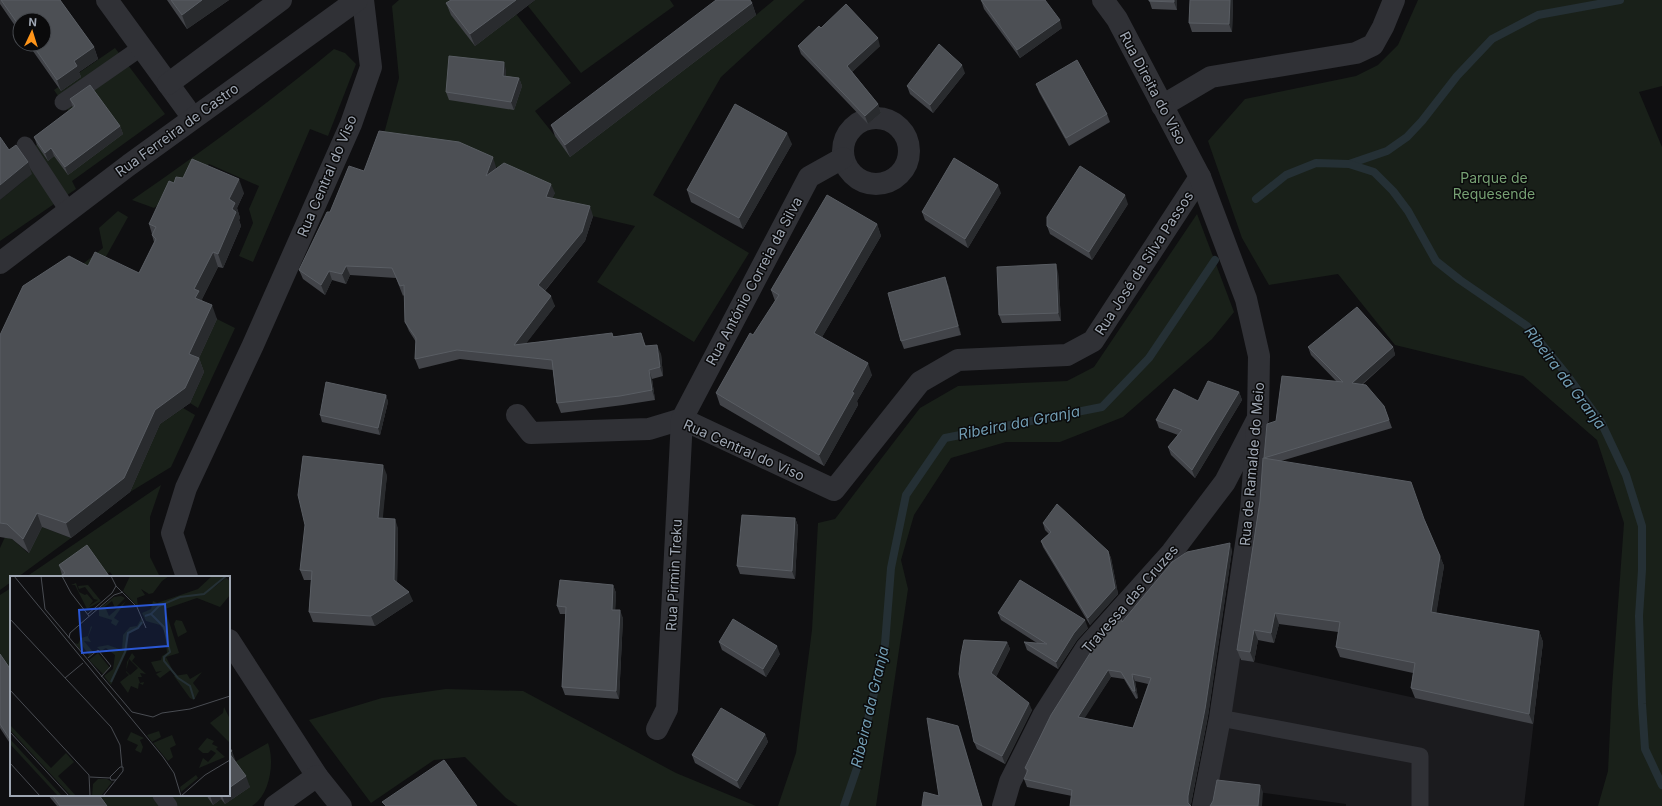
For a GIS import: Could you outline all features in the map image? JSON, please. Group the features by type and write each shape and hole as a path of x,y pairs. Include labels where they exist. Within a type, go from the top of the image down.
{"street":[{"path":"107,0 193,118"},
{"path":"168,84 281,0"},
{"name":"Rua Ferreira de Castro","path":"0,263 69,212 128,165 357,0"},
{"name":"Rua Central do Viso","path":"187,576 172,533 186,488 254,345 351,124 371,67 363,0"},
{"name":"Rua Direita do Viso","path":"1103,0 1117,19 1200,177"},
{"path":"1162,106 1211,77 1356,53 1373,45 1383,27 1394,0"},
{"name":"Rua António Correia da Silva","path":"682,419 809,177 843,158"},
{"name":"Rua de Ramalde do Meio","path":"1200,177 1246,299 1259,356 1258,418 1251,510 1220,718 1203,806"},
{"name":"Rua José da Silva Passos","path":"834,490 920,382 945,367 958,360 1067,355 1093,341 1200,177"},
{"name":"Rua Central do Viso","path":"517,415 531,433 649,429 682,419 834,490"},
{"name":"Travessa das Cruzes","path":"1003,806 1010,782 1043,716 1087,647 1172,552 1225,482 1258,418"},
{"name":"Rua Pirmin Treku","path":"657,729 667,709 682,419"},
{"path":"230,642 317,776 341,806"},
{"path":"275,806 317,776"}],"lane":[{"path":"63,102 142,48"},
{"path":"25,145 69,212"},
{"path":"1220,718 1420,756 1420,806"},
{"path":"162,796 169,806"}],"shaded area":[{"path":"1433,622 1543,642 1524,806 1346,806 1346,804 1213,786 1236,659 1415,698"}],"green space":[{"path":"399,0 470,0 516,14 571,83 535,111 555,136 756,15 774,0 805,0 721,77 653,195 749,253 694,342 597,282 635,226 562,209 527,181 462,151 382,141 399,78 392,6"},
{"path":"535,0 670,0 674,6 581,73 528,6"},
{"name":"Parque de Requesende","path":"1418,0 1662,0 1662,86 1639,92 1662,147 1662,806 1598,806 1608,771 1612,688 1624,523 1597,440 1523,376 1395,345 1338,274 1269,285 1242,238 1208,141 1245,99 1356,76 1378,65 1398,45"},
{"path":"115,48 165,114 72,181 76,189 0,241 0,200 26,179 13,161 42,141 70,113 54,90"},
{"path":"334,49 345,53 356,64 328,136 310,129 253,262 239,256 253,223 249,209 259,186 209,164 154,208 132,200 184,164 285,89"},
{"path":"118,211 128,217 93,280 74,271 103,248 99,228"},
{"path":"1197,214 1234,312 1212,339 1123,417 1060,442 1006,442 951,458 914,515 901,560 908,589 876,806 778,806 796,753 812,630 818,523 835,519 920,408 958,386 1067,381 1094,367"},
{"path":"217,319 235,328 198,408 190,403 204,372 194,368"},
{"path":"183,408 195,415 171,467 130,492 160,424"},
{"path":"161,485 150,517 150,557 160,576 113,576 110,572 105,575 27,576"},
{"path":"42,527 71,538 19,576 10,576 10,583 0,590 0,548 5,537 12,539 28,553"},
{"path":"10,589 10,673 0,658 0,595"},
{"path":"446,689 523,691 676,773 756,806 518,806 506,798 465,757 434,760 371,803 309,720 382,698"},
{"path":"268,743 271,768 267,786 258,801 252,806 94,806 96,796 207,796 213,804 221,799 250,787 233,763"}],"building":[{"path":"1,0 60,0 94,47 74,61 77,66 57,80 38,52 52,52 52,12 12,12 12,16"},
{"path":"171,0 202,0 182,15"},
{"path":"451,0 516,0 470,34 446,3"},
{"path":"716,0 750,0 752,3 565,145 551,125"},
{"path":"981,0 1045,0 1060,20 1017,50"},
{"path":"1174,0 1174,2 1149,1"},
{"path":"1190,0 1230,0 1229,24 1189,23"},
{"path":"846,4 878,38 847,66 878,104 865,116 798,46 819,26 821,28"},
{"path":"939,44 962,65 930,105 907,86"},
{"path":"449,56 504,62 503,76 519,78 511,102 446,92"},
{"path":"1077,60 1107,114 1066,138 1036,84"},
{"path":"90,85 120,126 65,167 51,148 45,153 34,137 75,106 70,99"},
{"path":"735,104 787,133 739,218 687,190"},
{"path":"379,131 459,142 493,157 486,176 504,163 551,184 546,197 590,206 582,232 538,285 551,296 514,345 612,333 613,337 641,333 645,346 657,345 660,367 649,370 652,390 620,396 557,403 552,360 457,350 415,359 416,338 405,322 404,285 400,286 392,268 346,266 342,274 329,271 321,285 299,270 327,212 330,212 349,166 364,171"},
{"path":"0,137 9,150 16,145 28,162 0,185"},
{"path":"954,158 998,185 965,239 922,212"},
{"path":"192,159 239,179 229,199 235,203 232,209 236,212 218,254 213,252 194,289 199,291 195,298 212,305 189,354 199,358 185,388 155,410 124,478 66,523 37,513 23,539 7,524 0,523 0,335 23,286 69,256 88,266 95,252 139,273 156,239 152,235 156,227 149,224 169,181 174,183 176,177 183,178"},
{"path":"1080,166 1125,195 1089,252 1047,226 1047,217"},
{"path":"827,195 877,224 814,333 868,363 852,392 854,393 819,455 716,393 750,333 753,335 779,295 771,290"},
{"path":"1056,264 1058,313 999,315 997,267"},
{"path":"945,277 958,326 901,341 888,293"},
{"path":"1357,307 1393,347 1352,383 1366,385 1384,406 1389,420 1264,458 1267,424 1276,421 1282,376 1343,382 1308,347"},
{"path":"1208,381 1239,392 1192,470 1168,447 1182,430 1156,420 1174,389 1198,401"},
{"path":"326,382 386,395 378,428 320,415"},
{"path":"303,456 383,465 378,518 395,519 394,580 409,592 371,616 309,612 312,571 300,570 305,525 298,495"},
{"path":"1263,458 1411,482 1424,519 1440,556 1431,612 1539,631 1529,714 1411,688 1415,663 1336,647 1340,622 1275,613 1271,633 1254,630 1250,652 1237,650 1260,501"},
{"path":"1057,504 1108,551 1115,588 1088,618 1041,541 1051,532 1043,523"},
{"path":"742,515 795,518 792,571 737,566"},
{"path":"1230,543 1205,709 1188,796 1188,803 1191,806 1070,806 1072,790 1024,779 1028,770 1025,768 1051,715 1094,647 1121,618 1122,622 1172,562 1187,552","holes":["1108,670 1121,672 1133,691 1135,691 1132,674 1151,678 1133,728 1078,717"]},
{"path":"87,545 109,576 60,576 65,573 59,565"},
{"path":"560,580 613,585 612,610 620,610 616,691 562,687 566,607 557,606"},
{"path":"1020,580 1085,620 1074,633 1056,662 1024,642 1047,644 998,613"},
{"path":"733,619 777,646 763,669 719,642"},
{"path":"964,640 1007,642 991,673 1029,703 1002,756 974,742 959,674"},
{"path":"0,654 10,669 10,739 0,724"},
{"path":"721,708 765,734 737,781 692,755"},
{"path":"927,718 958,726 982,806 922,806 924,792 939,796"},
{"path":"230,754 246,776 230,787"},
{"path":"444,760 477,806 386,806 382,802"},
{"path":"1217,780 1260,785 1258,806 1210,806 1213,801"},
{"path":"53,796 100,796 107,806 60,806"}],"waterway":[{"name":"Ribeira da Granja","path":"1349,164 1387,151 1407,137 1422,121 1457,76 1492,39 1538,15 1620,0"},
{"name":"Ribeira da Granja","path":"1256,199 1286,175 1316,163 1349,164 1374,172 1393,191 1408,211 1436,261 1460,280 1527,326 1567,375 1601,422 1626,475 1642,526 1642,570 1639,616 1645,749 1662,785"},
{"name":"Ribeira da Granja","path":"844,806 857,768 885,644 891,568 906,495 945,438 1102,407 1149,358 1215,260"}]}
